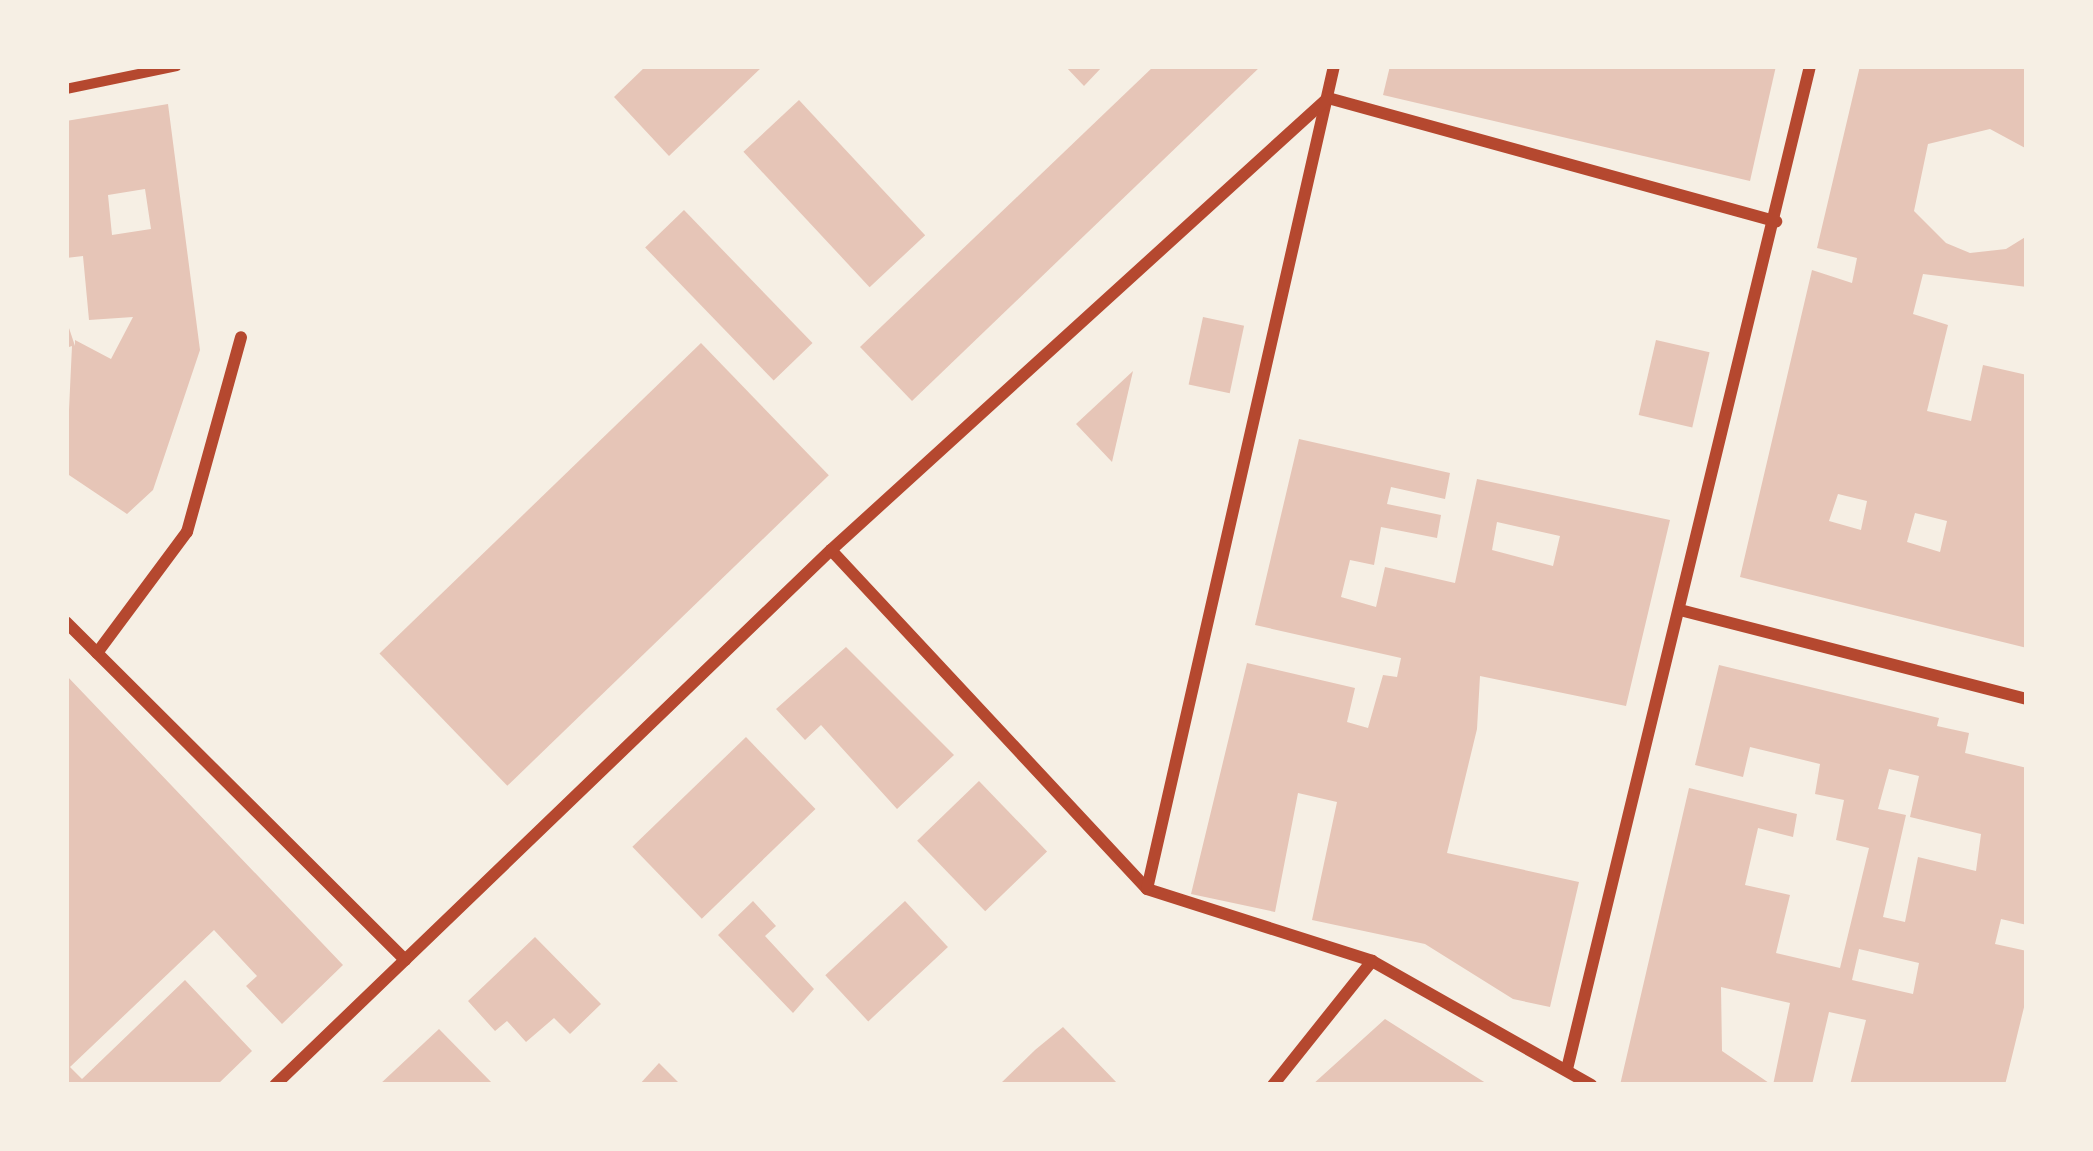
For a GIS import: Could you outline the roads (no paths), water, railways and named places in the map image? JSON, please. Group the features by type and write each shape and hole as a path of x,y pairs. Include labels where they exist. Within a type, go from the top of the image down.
{"street":[{"path":"1147,890 1334,66"},
{"path":"1567,1069 1810,66"},
{"path":"66,89 177,67"},
{"path":"1328,98 1776,221"},
{"path":"275,1085 831,550 1328,98"},
{"path":"97,653 187,532 241,337"},
{"path":"831,550 1147,890 1372,961 1591,1085"},
{"path":"1680,610 2027,699"},
{"path":"66,622 406,960"},
{"path":"1273,1085 1372,961"}]}
